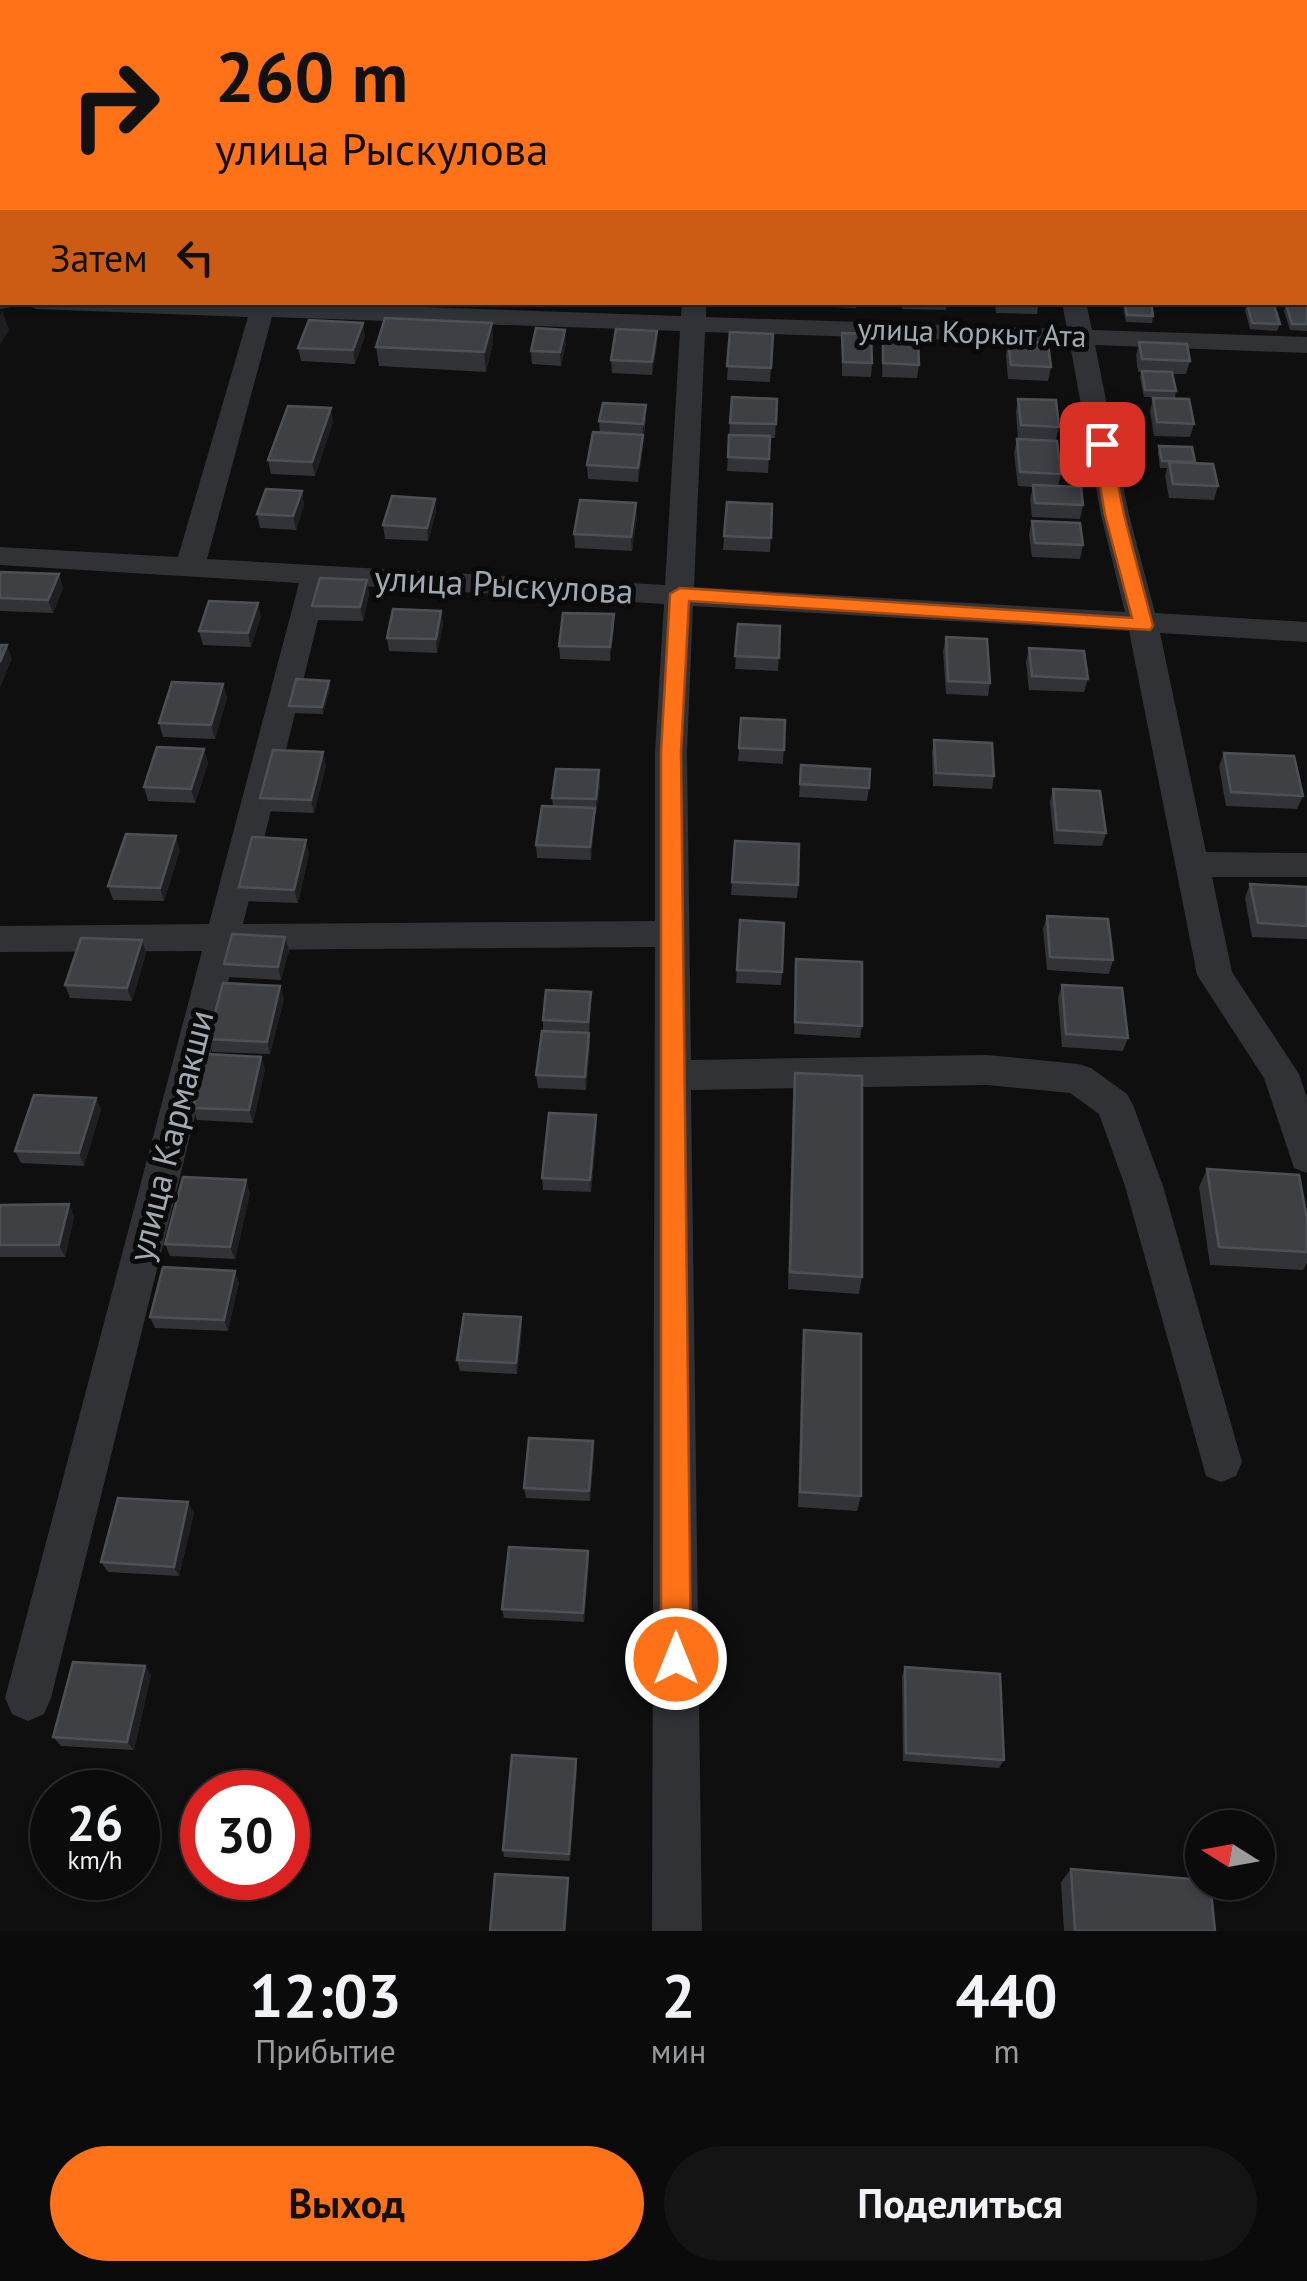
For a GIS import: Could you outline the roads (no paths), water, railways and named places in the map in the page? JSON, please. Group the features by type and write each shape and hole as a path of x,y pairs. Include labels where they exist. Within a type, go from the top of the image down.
{"street":[{"name":"улица Коркыт Ата","path":"264,305 694,313 1082,338 1307,345"},
{"path":"190,567 264,305"},
{"path":"1075,305 1114,515 1143,626 1215,975 1281,1074 1307,1158"},
{"path":"677,1931 671,752 694,313"},
{"name":"улица Рыскулова","path":"0,556 680,594 1143,626 1307,632"},
{"name":"улица Кармакши","path":"28,1698 315,575"},
{"path":"1192,864 1307,865"},
{"path":"0,939 672,934"},
{"path":"673,1076 987,1070 1078,1079 1114,1105 1144,1186 1221,1462"}]}
